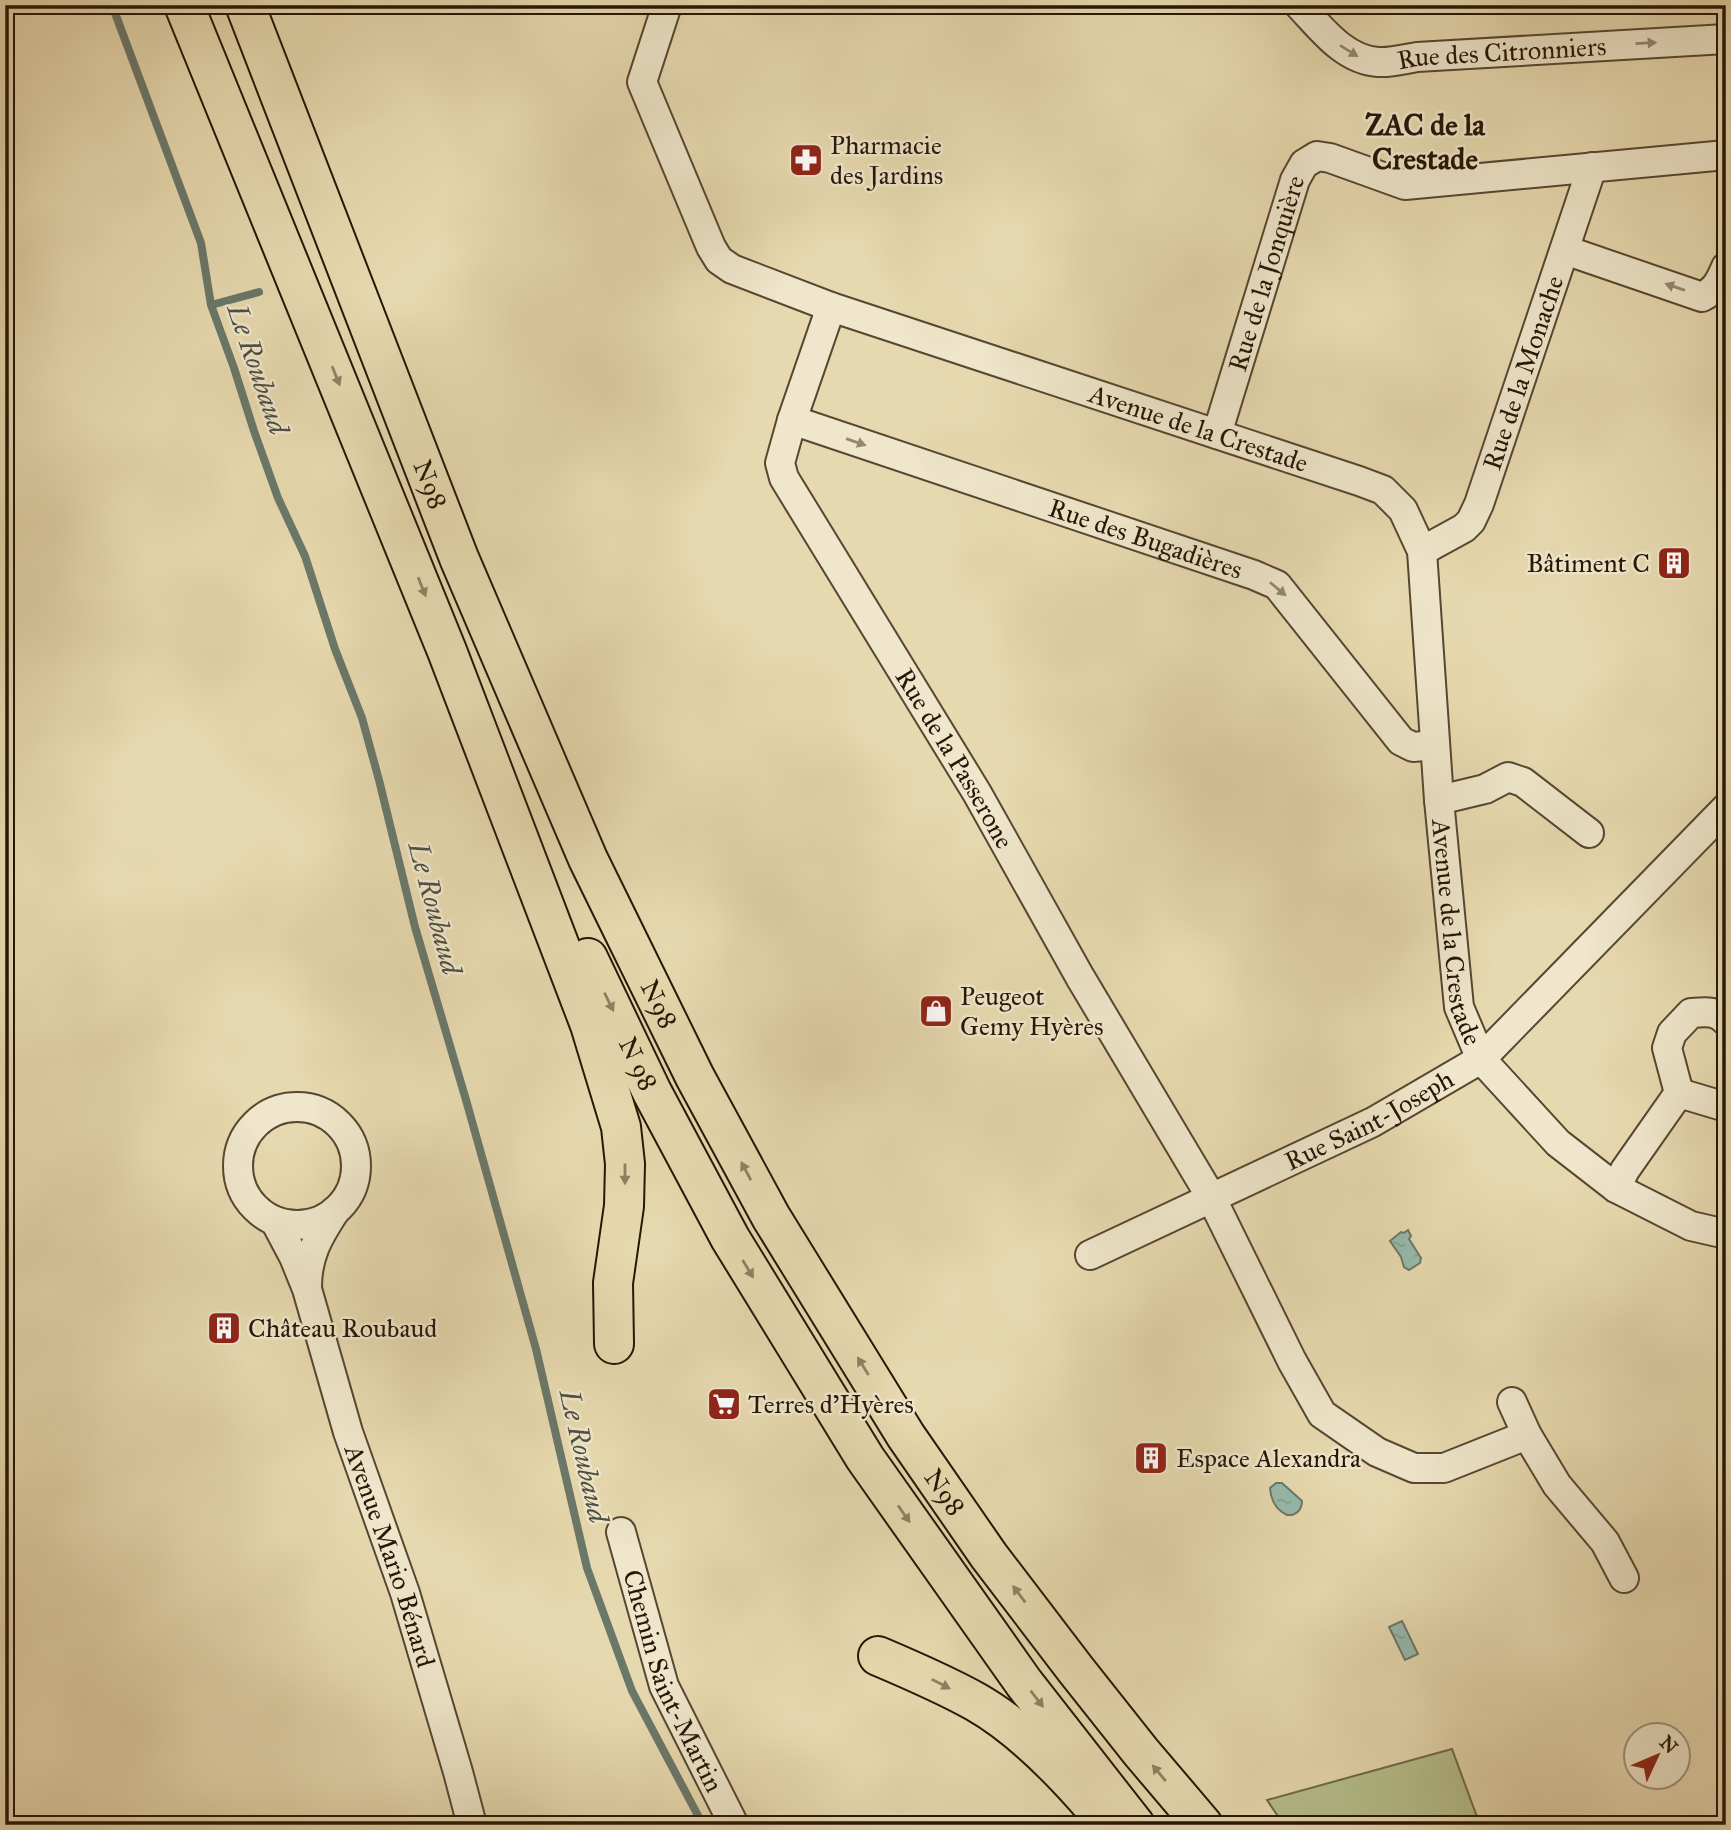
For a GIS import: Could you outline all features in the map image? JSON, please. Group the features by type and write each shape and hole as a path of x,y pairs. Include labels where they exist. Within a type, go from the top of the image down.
{"highway":[{"path":"184,5 447,651 590,1025 621,1127 625,1164 624,1206 613,1283 614,1344"},
{"path":"194,5 311,313"},
{"name":"N98","path":"248,5 278,91 464,571 589,859 702,1088 771,1217 906,1436 989,1556 1052,1639 1141,1752 1203,1825"},
{"name":"N 98","path":"447,651 551,881 652,1092 730,1238 865,1458 1024,1683 1135,1825"},
{"path":"878,1656 978,1703 1006,1723 1076,1787 1110,1825"}],"street":[{"name":"Avenue de la Crestade","path":"667,5 642,82 711,247 719,260 732,269 831,307 1383,490 1403,510 1422,551 1439,800 1459,1007 1481,1059 1558,1143 1616,1188 1691,1226 1726,1234"},
{"name":"Rue des Citronniers","path":"1298,5 1339,46 1363,59 1380,62 1417,57 1726,39"},
{"name":"Rue de la Jonquière","path":"1217,434 1295,180 1304,164 1317,156 1405,185 1726,155"},
{"name":"Rue de la Monache","path":"1422,551 1464,528 1471,521 1479,504 1592,167"},
{"path":"1565,250 1702,297 1711,293 1719,284 1726,267"},
{"name":"Rue de la Passerone","path":"831,307 780,463 784,478 976,793 1080,977 1211,1198 1292,1361 1322,1414 1377,1452 1414,1468 1444,1468 1527,1435"},
{"name":"Rue des Bugadières","path":"792,420 1277,585 1401,741 1413,747 1435,746"},
{"path":"1439,800 1485,789 1508,777 1523,782 1588,833"},
{"name":"Rue Saint-Joseph","path":"1090,1255 1373,1122 1481,1059 1726,808"},
{"path":"1616,1188 1625,1170 1679,1093 1667,1048 1672,1033 1691,1013 1711,1012 1726,1021"},
{"path":"1679,1093 1726,1107"},
{"path":"300,1107 317,1110 332,1119 345,1132 353,1147 356,1165 354,1182 347,1198 335,1212 306,1225 290,1225 262,1215 250,1203 242,1188 238,1155 246,1136 255,1124 282,1108 300,1107"},
{"name":"Avenue Mario Bénard","path":"307,1289 307,1270 311,1255 335,1212"},
{"name":"Avenue Mario Bénard","path":"275,1221 307,1289 348,1432 408,1605 472,1825"},
{"path":"1512,1402 1527,1435 1558,1485 1605,1542 1624,1578"},
{"name":"Chemin Saint-Martin","path":"621,1532 664,1686 734,1825"}],"green space":[{"path":"1452,1749 1480,1825 1284,1825 1267,1800"}],"water":[{"path":"1408,1230 1411,1236 1409,1239 1421,1258 1420,1263 1409,1270 1404,1267 1390,1241"},
{"path":"1276,1483 1282,1483 1302,1501 1298,1512 1287,1515 1275,1504 1270,1488"},
{"path":"1402,1621 1418,1654 1405,1660 1389,1627"}],"waterway":[{"name":"Le Roubaud","path":"112,5 201,243 211,305 254,431 278,498 305,556 335,649 362,718 415,927 536,1349 587,1568 632,1691 703,1825"},
{"path":"211,305 259,292"}],"place":[{"name":"Pharmacie des Jardins","path":"806,160"},
{"name":"Bâtiment C","path":"1674,563"},
{"name":"Peugeot Gemy Hyères","path":"936,1011"},
{"name":"Château Roubaud","path":"224,1328"},
{"name":"Terres d'Hyères","path":"724,1404"},
{"name":"Espace Alexandra","path":"1151,1458"}],"district":[{"name":"ZAC de la Crestade","path":"1425,142"}]}
